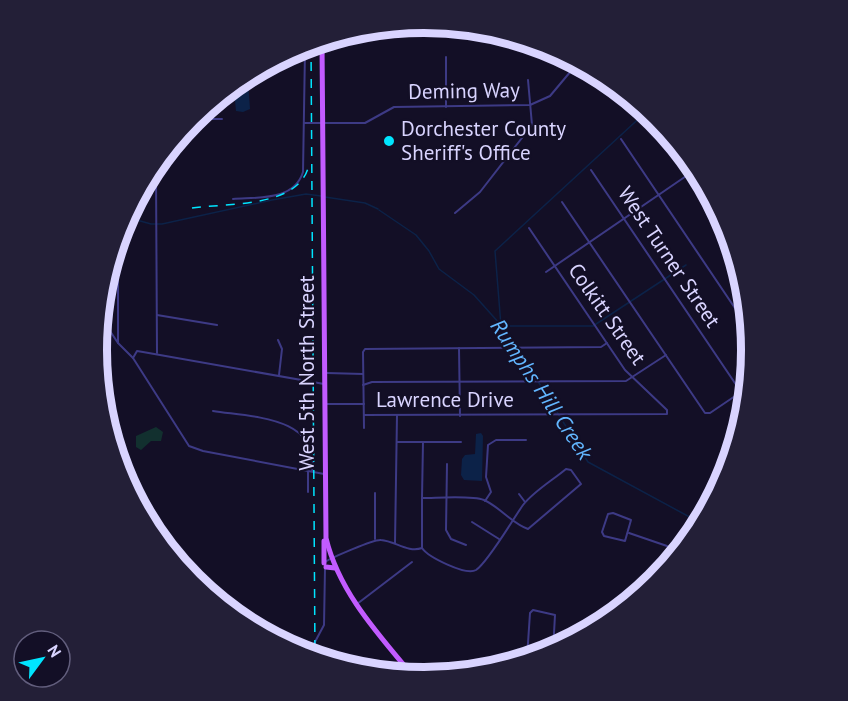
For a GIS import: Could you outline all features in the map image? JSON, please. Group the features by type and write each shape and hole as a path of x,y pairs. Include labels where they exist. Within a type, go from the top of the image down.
{"main road":[{"name":"West 5th North Street","path":"322,50 326,534 335,568 357,604 406,667"},
{"path":"326,534 325,568 335,568"}],"street":[{"path":"232,198 280,194 296,184 303,172 305,56"},
{"path":"446,57 446,107"},
{"name":"Deming Way","path":"304,123 365,123 394,107 531,105 550,96 572,70"},
{"path":"455,213 475,198 530,129 533,119 528,80"},
{"path":"207,119 222,119"},
{"path":"621,139 740,315"},
{"name":"West Turner Street","path":"591,170 739,387"},
{"path":"546,272 688,175"},
{"path":"156,181 157,354"},
{"path":"562,202 703,410 710,413 738,395"},
{"name":"Colkitt Street","path":"529,228 633,379 668,412"},
{"path":"118,265 118,343"},
{"path":"157,315 217,325"},
{"path":"107,327 118,343 133,358 189,446 203,451 324,474"},
{"path":"278,340 282,349 279,375"},
{"path":"364,428 364,351 370,348 601,347 607,343"},
{"path":"459,348 460,416"},
{"path":"133,358 137,351 324,384"},
{"path":"363,385 370,382 623,381 633,379 666,355"},
{"path":"324,373 363,374"},
{"name":"Lawrence Drive","path":"324,404 364,404"},
{"path":"213,411 277,422 299,430 311,451 308,492"},
{"name":"Lawrence Drive","path":"364,415 460,416 668,412"},
{"path":"395,543 397,415"},
{"path":"485,501 491,492 486,477 488,446 496,440 526,440"},
{"path":"422,498 485,501 512,520 525,528 531,528 580,486 581,482 571,470 566,469 525,502 512,520 499,539 478,568 473,572 432,558 422,548 422,498 423,442"},
{"path":"397,443 461,442"},
{"path":"447,464 447,533 451,539 466,544"},
{"path":"375,493 375,539"},
{"path":"519,494 525,502"},
{"path":"608,514 631,520 629,533 625,541 604,536 602,532 608,514"},
{"path":"472,522 499,539"},
{"path":"629,533 668,546 672,550"},
{"path":"313,648 324,630 325,568 332,560 375,539 414,550 422,548"},
{"path":"357,604 412,562"},
{"path":"528,650 530,613 533,610 555,615 554,640"}],"green space":[{"path":"156,427 163,432 161,441 151,441 141,450 136,447 136,436"}],"water":[{"path":"248,87 250,109 243,112 236,111 235,96"},
{"path":"481,433 483,436 482,481 464,480 461,475 462,459 465,455 475,454 476,434"}],"waterway":[{"path":"501,326 495,251 640,118"},
{"name":"Rumphs Hill Creek","path":"135,220 151,224 162,224 306,194 321,196"},
{"name":"Rumphs Hill Creek","path":"325,197 365,203 378,209"},
{"name":"Rumphs Hill Creek","path":"379,210 416,235 429,251 439,269 474,295 508,333 588,462 693,519"},
{"path":"502,326 593,326 686,265"}],"railway":[{"path":"311,54 315,649"},
{"path":"192,208 261,201 278,196 292,189 303,178 309,164"}],"place":[{"name":"Dorchester County Sheriff's Office","path":"389,141"}]}
